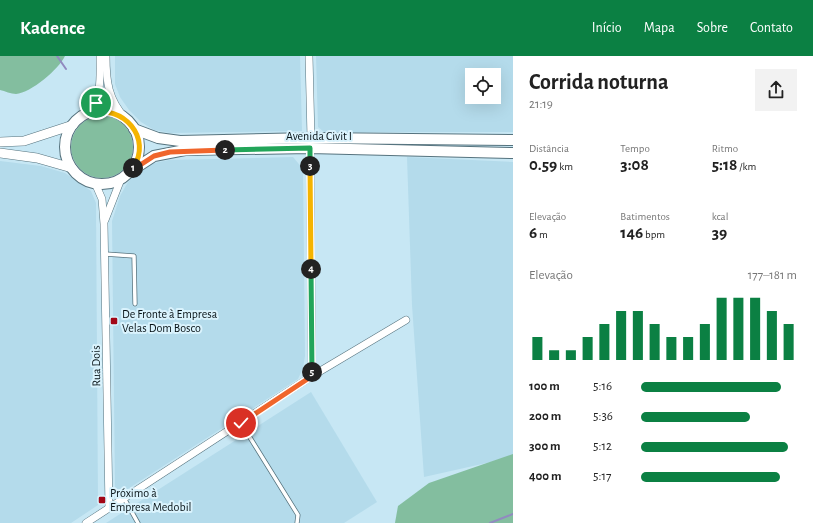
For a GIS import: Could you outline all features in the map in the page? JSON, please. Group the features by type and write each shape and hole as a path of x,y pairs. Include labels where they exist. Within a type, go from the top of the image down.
{"main road":[{"path":"109,111 126,119 134,129 138,139 139,150 131,171 121,179 111,183 95,183 82,178 72,168 66,149 68,134 73,126 81,118 90,113 109,111"},
{"name":"Avenida Civit I","path":"134,129 158,138 180,141 311,138 513,140"},
{"name":"Avenida Civit I","path":"131,171 154,156 170,152 310,148 513,153"}],"street":[{"path":"90,113 96,103 100,86 100,56"},
{"path":"106,56 108,88 116,108 126,119"},
{"path":"309,56 311,138"},
{"path":"0,142 24,141 73,126"},
{"path":"310,148 312,376"},
{"path":"0,153 37,158 72,168"},
{"name":"Rua Dois","path":"104,224 121,179"},
{"name":"Rua Dois","path":"95,183 102,199 104,224 109,508"},
{"path":"86,523 312,376 406,320"}],"lane":[{"path":"105,254 134,256 135,304"},
{"path":"241,423 298,515 297,523"},
{"path":"124,498 138,523"}],"shaded area":[{"path":"115,56 300,56 302,131 170,133 154,130 141,122 129,110 120,97 115,84"},
{"path":"316,56 513,56 513,132 324,132 318,127"},
{"path":"293,157 303,169 305,356 303,368 298,379 120,494 115,488 112,221 120,196 128,182 150,164 169,160"},
{"path":"407,157 513,162 513,457 424,477 412,305"},
{"path":"0,161 41,166 65,173 91,191 96,203 98,505 71,523 0,523"},
{"path":"311,392 377,502 344,523 106,523"}],"green space":[{"path":"0,56 65,56 57,67 44,80 22,93 12,94 0,90"},
{"path":"102,116 114,119 124,125 130,135 133,147 130,159 124,169 114,175 102,178 90,175 80,169 74,159 71,147 74,135 80,125 90,119"},
{"path":"513,454 513,523 395,523 398,506 429,483"}],"waterway":[{"path":"57,56 66,69"},
{"path":"490,523 513,514"}],"place":[{"name":"De Fronte à Empresa Velas Dom Bosco","path":"114,321"},
{"name":"Próximo à Empresa Medobil","path":"102,500"}],"route":[{"path":"96,103 90,113 109,111 118,114 132,125 137,134 139,150 138,156 131,171 154,156 185,150 310,148 312,376 241,423"}]}
